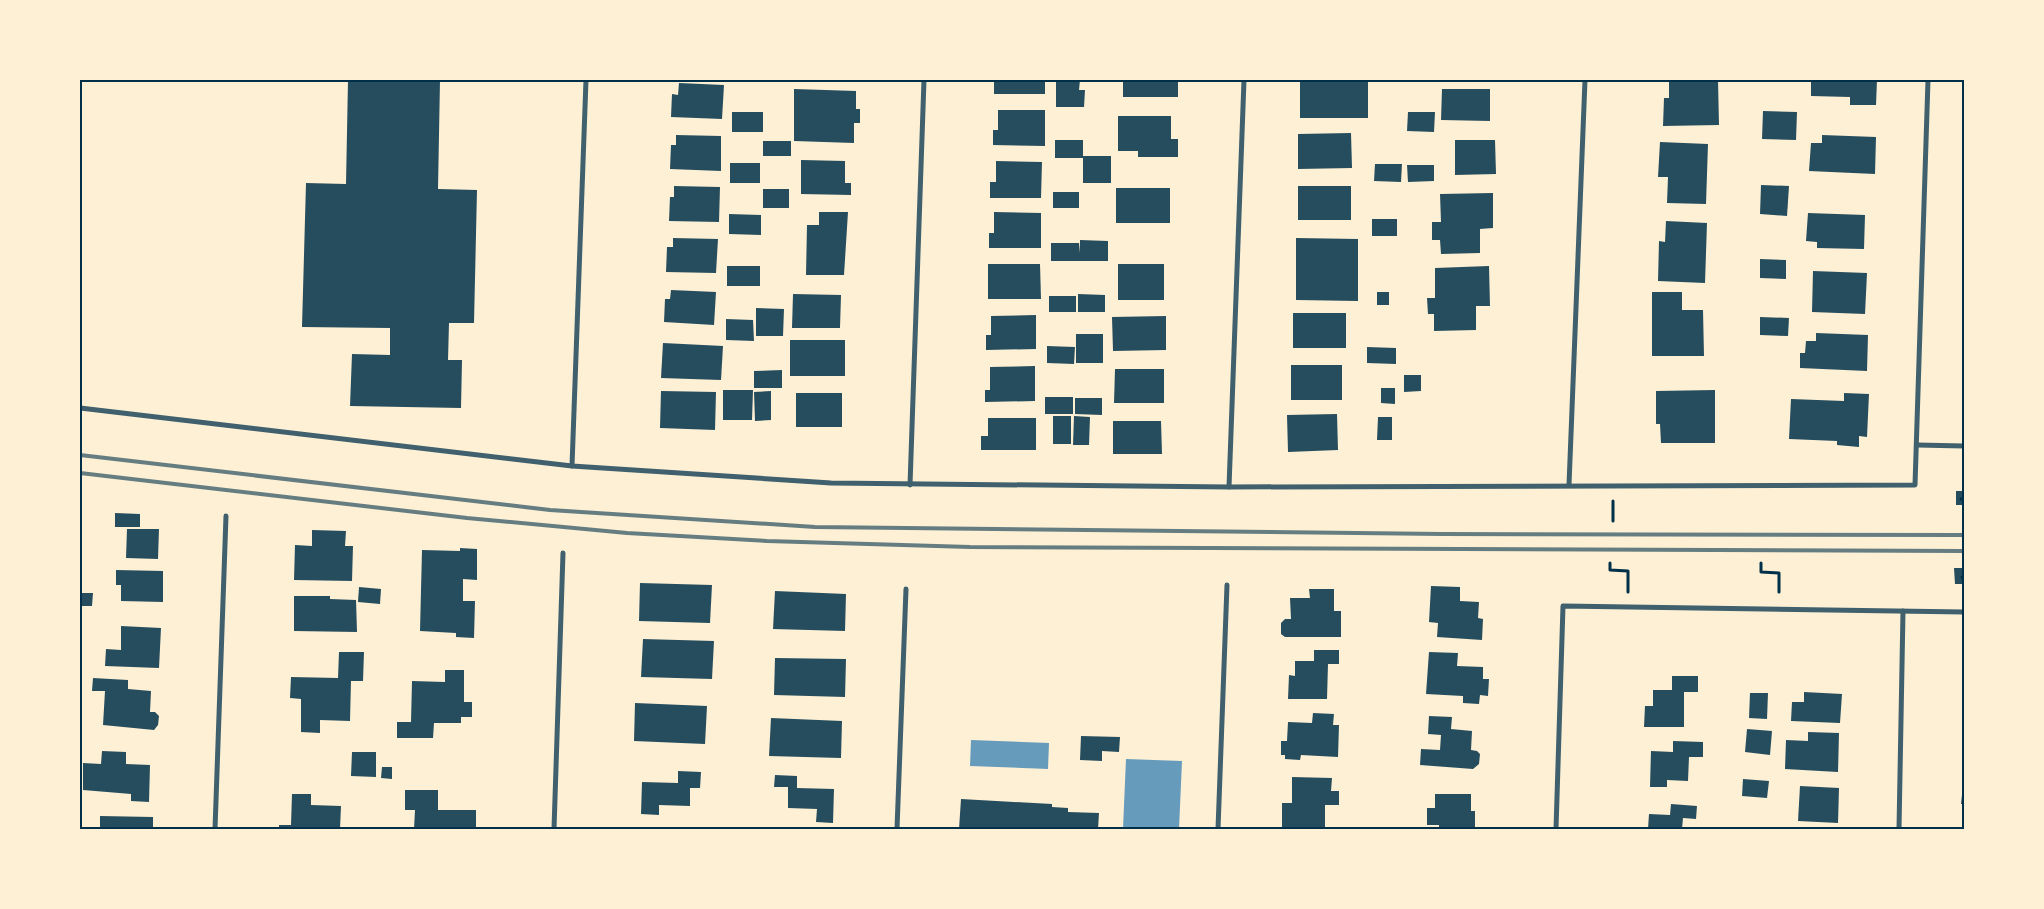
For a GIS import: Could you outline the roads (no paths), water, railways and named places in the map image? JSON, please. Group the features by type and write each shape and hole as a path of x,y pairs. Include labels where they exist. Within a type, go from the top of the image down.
{"street":[{"path":"572,466 586,80"},
{"path":"910,485 924,80"},
{"path":"1229,487 1244,80"},
{"path":"1569,485 1585,80"},
{"path":"80,408 572,466 831,483 1229,487 1916,485 1928,80"},
{"path":"1917,445 1964,446"},
{"path":"215,829 226,516"},
{"path":"554,829 563,553"},
{"path":"1218,829 1226,585"},
{"path":"897,829 906,589"},
{"path":"1556,829 1563,606 1964,612"},
{"path":"1899,829 1903,611"}],"water":[{"path":"971,740 1049,743 1048,769 970,766"},
{"path":"1126,759 1182,761 1179,829 1123,829"}],"railway":[{"path":"80,455 550,510 815,527 1442,534 1964,535"},
{"path":"80,473 467,518 627,533 767,541 970,547 1964,551"}]}
